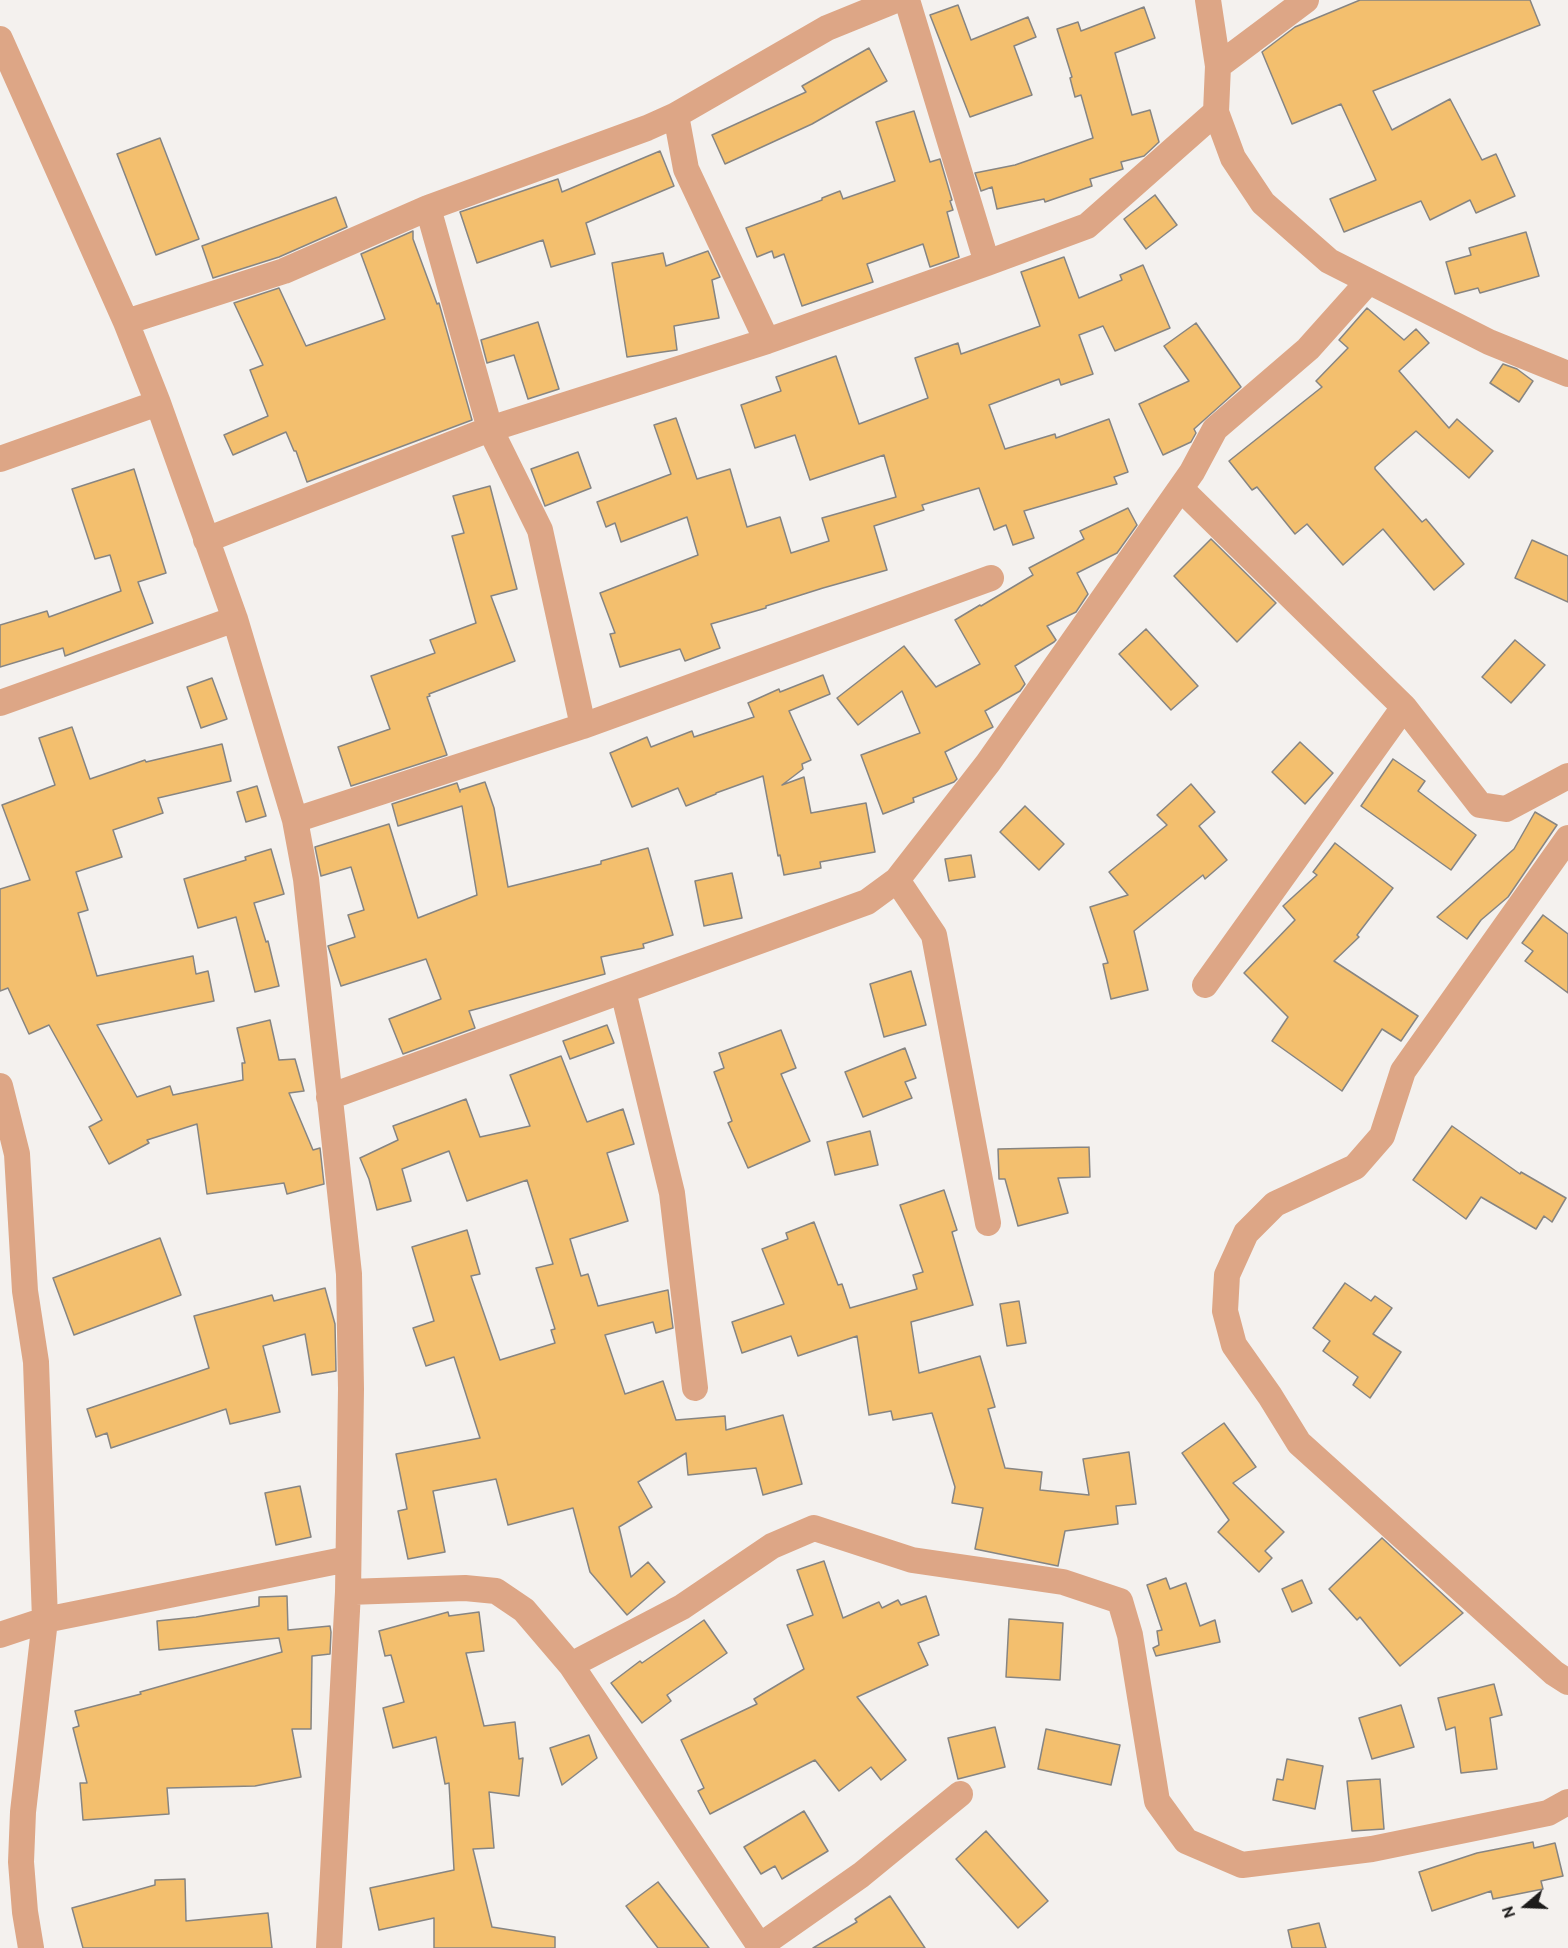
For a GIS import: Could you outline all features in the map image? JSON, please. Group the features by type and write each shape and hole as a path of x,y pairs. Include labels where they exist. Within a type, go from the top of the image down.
{"street":[{"path":"126,322 284,271 428,208 647,128 676,115 827,28 896,0"},
{"path":"907,0 987,263"},
{"path":"1208,0 1218,66 1216,112 1233,158 1263,203 1329,261 1489,342 1568,374"},
{"path":"1218,66 1306,0"},
{"path":"0,39 126,322 158,403 235,620 295,820 306,879 349,1274 351,1389 348,1592 329,1948"},
{"path":"206,540 490,429 767,341 1087,226 1216,112"},
{"path":"676,115 686,169 767,341"},
{"path":"428,208 490,429 540,530 583,726"},
{"path":"329,1097 867,902 897,880 988,763 1181,489 1215,429 1308,349 1368,282"},
{"path":"0,459 158,403"},
{"path":"1181,489 1404,707 1480,805 1506,809 1568,776"},
{"path":"295,820 583,726 991,578"},
{"path":"0,703 235,620"},
{"path":"1205,985 1404,707"},
{"path":"1568,838 1403,1071 1382,1136 1355,1167 1275,1204 1246,1233 1227,1275 1225,1311 1234,1345 1270,1396 1299,1443 1554,1673 1568,1682"},
{"path":"897,880 934,935 988,1223"},
{"path":"623,991 672,1193 695,1388"},
{"path":"0,1086 17,1154 25,1291 36,1362 45,1620 23,1822 21,1862 25,1912 31,1948"},
{"path":"571,1665 682,1607 772,1546 814,1528 912,1560 1063,1582 1120,1601 1130,1635 1157,1801 1186,1841 1242,1865 1372,1849 1548,1813 1568,1802"},
{"path":"0,1635 45,1620 348,1559"},
{"path":"348,1592 465,1588 496,1591 524,1610 571,1665 761,1947 861,1875 960,1794"}],"building":[{"path":"1360,0 1530,0 1540,25 1373,91 1392,130 1450,99 1482,160 1496,154 1515,196 1476,213 1470,200 1430,220 1421,201 1344,232 1330,199 1376,180 1341,104 1292,124 1262,52 1295,27"},
{"path":"958,5 971,40 1028,17 1036,37 1014,46 1032,95 970,117 930,15"},
{"path":"1144,7 1155,38 1115,53 1132,115 1150,110 1159,142 1144,156 1121,162 1123,169 1090,179 1092,186 1045,202 1044,199 997,209 992,187 981,191 975,173 1015,165 1093,138 1081,95 1075,97 1070,78 1072,77 1057,29 1078,22 1081,31"},
{"path":"869,48 887,81 812,124 725,164 712,135 806,92 802,86"},
{"path":"914,111 930,162 940,159 952,200 950,201 953,210 947,212 959,257 930,267 923,244 867,264 873,282 802,306 784,254 774,258 772,251 757,257 746,228 840,191 843,199 895,181 876,122"},
{"path":"160,138 199,239 156,255 117,154"},
{"path":"660,151 674,186 586,223 595,254 551,267 543,240 477,263 460,212 558,179 562,192"},
{"path":"1155,195 1177,225 1146,249 1124,219"},
{"path":"336,197 347,227 279,257 213,278 202,246"},
{"path":"413,231 413,239 437,304 439,303 472,420 307,482 296,451 286,432 233,455 224,435 268,416 250,370 263,365 234,303 279,288 306,346 385,319 361,254"},
{"path":"1526,232 1539,276 1480,293 1478,288 1455,294 1446,262 1471,255 1469,248"},
{"path":"708,251 720,277 712,280 719,318 674,326 677,350 627,357 612,263 663,253 666,266"},
{"path":"1064,257 1079,298 1122,280 1120,275 1143,265 1170,328 1115,351 1103,326 1079,335 1093,374 1061,385 1059,379 989,405 1005,449 1055,434 1056,438 1109,419 1128,472 1114,477 1117,484 1024,511 1034,538 1013,545 1006,525 994,530 979,488 922,505 924,510 874,526 887,570 711,624 720,648 685,661 680,649 620,667 610,634 615,633 600,593 698,555 687,517 621,542 615,523 606,527 597,502 671,474 654,425 676,418 697,479 730,469 747,527 780,517 791,553 829,541 822,518 896,497 884,455 810,480 795,435 755,448 741,405 781,391 776,377 836,356 859,424 928,398 915,358 958,343 961,354 1040,326 1021,272"},
{"path":"1367,308 1404,340 1416,329 1429,343 1399,371 1449,428 1457,419 1493,451 1469,478 1416,431 1375,467 1422,522 1426,519 1464,564 1434,590 1383,529 1343,565 1307,524 1295,534 1257,487 1252,490 1229,461 1322,387 1316,381 1348,348 1339,340"},
{"path":"538,322 559,389 528,399 514,355 487,363 481,340"},
{"path":"1196,323 1241,387 1194,429 1196,433 1191,442 1163,455 1139,404 1189,381 1164,346"},
{"path":"1503,364 1517,369 1533,381 1519,402 1490,383"},
{"path":"578,452 591,488 545,506 531,469"},
{"path":"134,469 166,573 138,582 153,623 65,656 63,648 0,667 0,625 47,611 49,617 121,591 110,555 95,559 72,489"},
{"path":"490,486 517,589 491,596 515,661 429,694 430,696 427,697 447,755 351,786 338,747 390,729 371,676 435,653 430,640 476,623 452,536 464,533 453,496"},
{"path":"1128,508 1137,525 1117,553 1077,573 1088,594 1076,612 1047,626 1056,640 1054,642 1015,666 1025,684 1020,691 985,711 993,727 945,752 957,779 913,798 914,802 883,814 861,755 920,733 902,691 858,725 837,698 904,646 936,687 980,664 955,620 1033,575 1029,568 1084,539 1080,531"},
{"path":"1211,539 1276,603 1237,642 1174,576"},
{"path":"1532,540 1568,556 1568,602 1515,578"},
{"path":"1146,629 1198,686 1171,710 1119,654"},
{"path":"1515,640 1545,665 1511,703 1482,677"},
{"path":"823,675 830,694 789,711 811,760 802,764 803,769 782,785 804,777 811,813 866,803 875,852 820,862 821,868 784,875 780,855 778,856 763,776 686,806 678,788 632,807 610,753 647,737 651,747 692,731 694,737 754,717 748,703 779,689 780,692"},
{"path":"212,678 227,719 201,728 187,687"},
{"path":"72,727 90,779 145,760 146,762 222,744 231,781 158,798 163,813 113,830 122,857 76,872 88,910 78,913 97,976 193,956 196,974 208,971 214,1001 97,1025 137,1097 170,1086 173,1095 243,1080 242,1063 245,1063 237,1028 270,1020 279,1060 295,1059 304,1091 289,1093 313,1150 320,1148 324,1184 287,1194 284,1183 207,1194 197,1124 147,1140 149,1143 109,1164 89,1127 102,1120 49,1025 29,1034 8,988 0,991 0,889 30,880 2,805 55,785 39,738"},
{"path":"1300,742 1333,773 1305,804 1272,772"},
{"path":"1393,759 1425,781 1418,791 1476,835 1451,870 1361,806"},
{"path":"485,782 494,808 508,887 601,864 601,861 648,848 673,935 643,944 644,948 601,957 605,974 469,1011 475,1028 403,1054 389,1019 441,999 426,959 341,986 328,946 355,937 348,915 364,910 351,867 321,876 315,847 389,824 418,918 477,895 462,806 398,826 392,804 457,783 460,792 460,790"},
{"path":"1191,784 1215,812 1199,826 1227,860 1205,879 1203,875 1134,931 1148,990 1111,999 1103,964 1108,963 1090,907 1128,895 1109,872 1167,825 1157,815"},
{"path":"257,786 266,816 246,822 237,792"},
{"path":"1025,806 1064,844 1039,870 1000,832"},
{"path":"1535,812 1557,825 1508,897 1481,920 1467,939 1437,917 1514,849"},
{"path":"1335,843 1393,888 1357,935 1359,937 1334,961 1418,1016 1401,1041 1382,1029 1342,1091 1272,1041 1288,1017 1244,973 1295,920 1283,906 1317,875 1313,872"},
{"path":"271,849 284,894 254,903 266,942 268,941 279,986 255,992 236,917 198,928 184,879 246,860 245,857"},
{"path":"971,855 975,877 949,881 945,859"},
{"path":"732,873 742,918 704,926 695,881"},
{"path":"1543,915 1568,934 1568,993 1525,961 1533,951 1522,943"},
{"path":"911,971 926,1025 884,1037 870,984"},
{"path":"607,1025 614,1043 570,1059 563,1041"},
{"path":"781,1030 796,1068 781,1074 810,1141 748,1168 728,1123 732,1121 714,1072 724,1068 719,1053"},
{"path":"905,1048 916,1078 905,1082 912,1098 863,1117 845,1072"},
{"path":"561,1056 587,1122 623,1109 634,1144 607,1153 628,1221 570,1239 581,1276 588,1274 598,1306 668,1290 673,1328 656,1333 653,1322 605,1335 625,1394 663,1381 676,1420 725,1416 726,1430 783,1415 802,1484 763,1495 756,1468 688,1475 686,1453 638,1482 652,1507 619,1527 631,1577 648,1562 665,1582 627,1615 590,1572 573,1508 508,1525 496,1479 433,1491 445,1552 408,1559 398,1511 407,1509 396,1454 480,1438 454,1357 426,1366 413,1328 434,1321 412,1247 467,1230 480,1274 471,1276 500,1360 555,1343 551,1330 555,1329 536,1268 553,1264 527,1180 467,1201 449,1151 402,1169 411,1201 377,1210 369,1179 360,1158 398,1140 393,1126 466,1099 480,1137 530,1126 510,1075"},
{"path":"1452,1126 1520,1174 1521,1172 1566,1198 1552,1222 1544,1216 1536,1229 1481,1197 1466,1219 1413,1180"},
{"path":"870,1131 878,1165 835,1175 827,1142"},
{"path":"1089,1147 1090,1177 1058,1178 1068,1213 1018,1226 1005,1179 999,1179 998,1149"},
{"path":"944,1190 957,1230 952,1232 973,1305 911,1322 919,1373 980,1356 995,1407 988,1409 1005,1468 1042,1472 1040,1490 1089,1495 1083,1459 1129,1452 1136,1504 1116,1506 1118,1524 1065,1531 1058,1566 975,1549 983,1508 952,1503 955,1487 932,1413 893,1420 891,1411 869,1415 857,1336 798,1356 791,1336 742,1353 732,1322 784,1304 762,1249 788,1239 786,1233 814,1222 838,1285 842,1284 850,1308 917,1289 913,1275 923,1272 900,1205"},
{"path":"160,1238 181,1295 74,1335 53,1278"},
{"path":"1345,1283 1371,1301 1375,1296 1392,1308 1373,1334 1401,1352 1370,1398 1353,1385 1358,1377 1323,1351 1330,1341 1313,1328"},
{"path":"325,1288 335,1324 336,1371 312,1375 305,1334 263,1346 280,1412 230,1424 226,1409 111,1448 107,1433 96,1437 87,1409 209,1368 194,1316 272,1295 274,1301"},
{"path":"1019,1301 1026,1343 1007,1346 1000,1304"},
{"path":"1224,1423 1256,1467 1233,1483 1284,1532 1265,1551 1272,1558 1259,1572 1218,1532 1229,1520 1182,1453"},
{"path":"300,1486 311,1537 276,1545 265,1493"},
{"path":"1382,1538 1463,1613 1400,1666 1360,1617 1357,1620 1329,1589"},
{"path":"824,1561 843,1618 879,1602 882,1608 898,1600 901,1605 926,1596 939,1635 918,1643 928,1665 857,1697 906,1760 881,1780 871,1767 839,1791 815,1760 710,1814 698,1791 704,1788 681,1740 757,1704 754,1699 804,1669 787,1625 813,1615 797,1570"},
{"path":"1166,1578 1170,1589 1186,1583 1200,1626 1215,1620 1220,1642 1156,1656 1153,1648 1159,1645 1157,1631 1162,1630 1147,1585"},
{"path":"1302,1580 1312,1603 1292,1612 1282,1589"},
{"path":"287,1596 288,1630 330,1626 331,1632 330,1654 312,1656 311,1729 292,1729 301,1777 255,1786 167,1788 169,1814 83,1820 80,1783 87,1783 73,1728 79,1726 75,1711 282,1652 279,1638 159,1650 157,1621 259,1606 259,1597"},
{"path":"448,1612 449,1616 479,1612 484,1651 466,1653 484,1726 515,1722 519,1759 523,1758 519,1796 489,1792 494,1848 473,1849 492,1927 555,1937 555,1948 434,1948 434,1918 379,1930 370,1888 454,1870 449,1783 445,1784 436,1737 393,1748 383,1708 404,1702 391,1655 385,1656 379,1631"},
{"path":"1009,1619 1063,1623 1060,1680 1006,1677"},
{"path":"704,1620 727,1653 667,1695 671,1701 642,1723 611,1683 640,1661 642,1663"},
{"path":"1494,1684 1502,1715 1490,1718 1497,1769 1461,1773 1455,1727 1446,1730 1438,1698"},
{"path":"1401,1705 1414,1747 1372,1759 1359,1718"},
{"path":"995,1727 1005,1767 958,1779 948,1738"},
{"path":"1046,1729 1120,1745 1111,1785 1038,1769"},
{"path":"589,1735 597,1758 562,1785 550,1748"},
{"path":"1287,1759 1323,1766 1315,1809 1273,1800 1277,1779 1283,1780"},
{"path":"1380,1779 1384,1829 1352,1831 1347,1781"},
{"path":"804,1811 828,1851 782,1879 775,1866 761,1874 744,1847"},
{"path":"986,1831 1048,1901 1018,1928 956,1859"},
{"path":"1533,1842 1534,1848 1555,1843 1563,1876 1541,1881 1543,1889 1493,1899 1491,1891 1432,1911 1419,1872 1477,1853"},
{"path":"185,1879 186,1921 268,1913 272,1948 83,1948 72,1908 155,1885 155,1880"},
{"path":"658,1882 709,1948 658,1948 626,1906"},
{"path":"890,1896 925,1948 813,1948 857,1922 855,1919"},
{"path":"1319,1923 1326,1948 1292,1948 1288,1930"}]}
